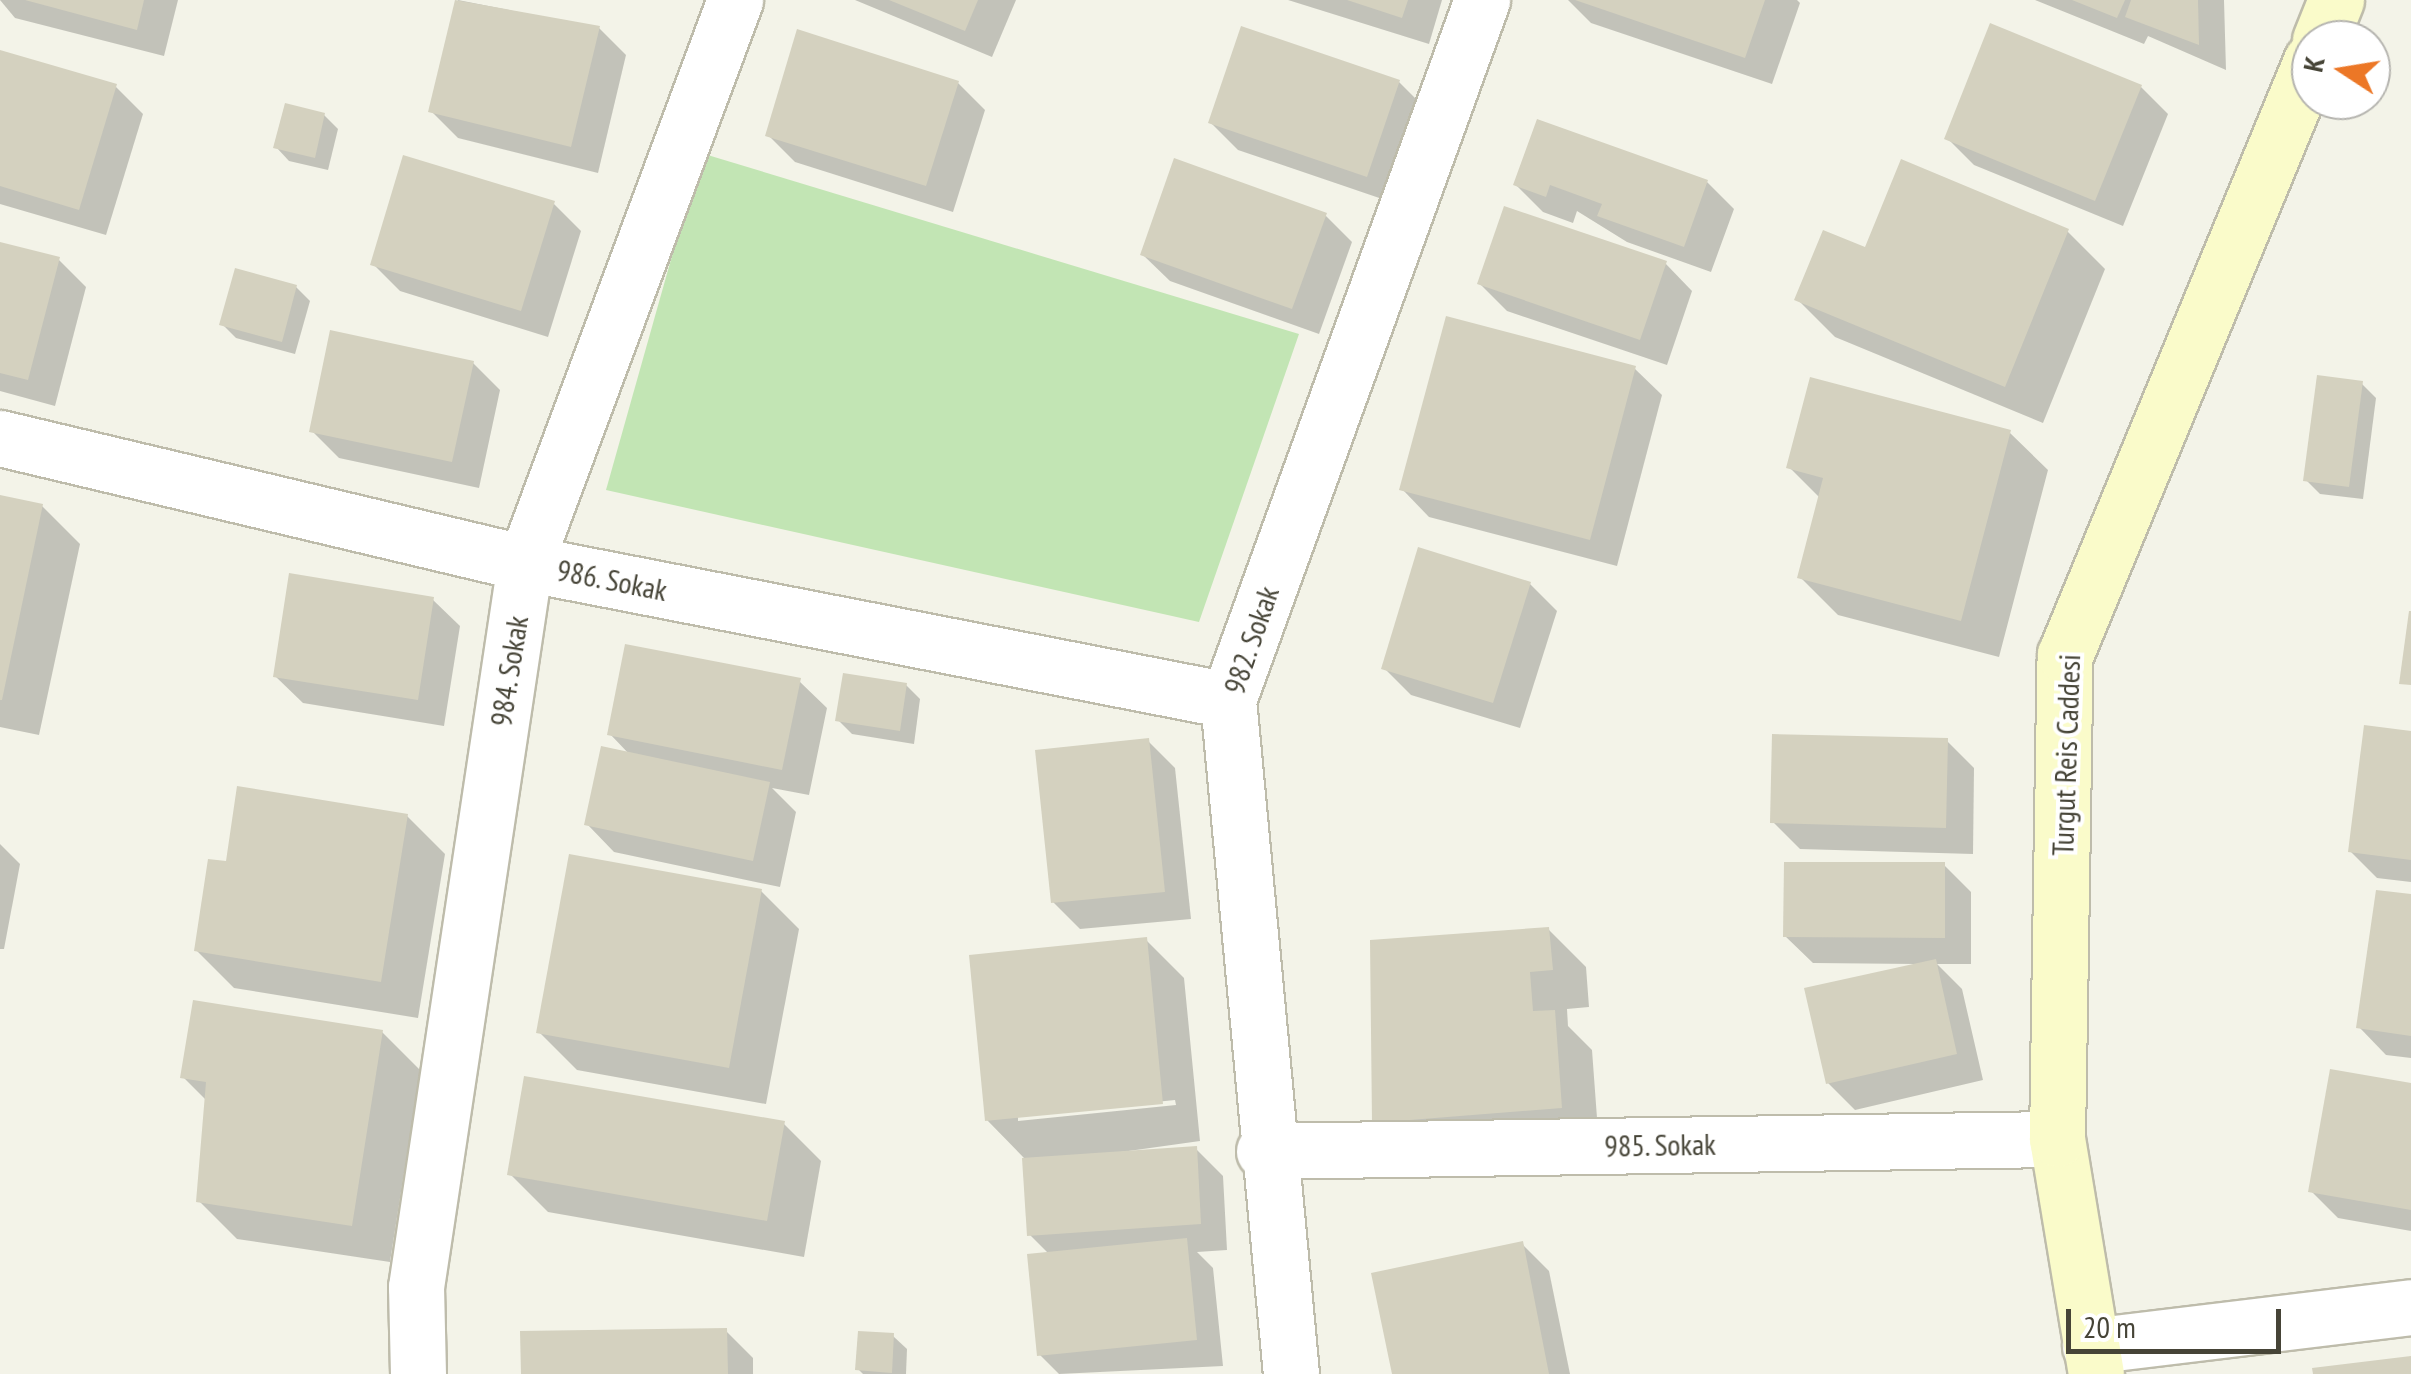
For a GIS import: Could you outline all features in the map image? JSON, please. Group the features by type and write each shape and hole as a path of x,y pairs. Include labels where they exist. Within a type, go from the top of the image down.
{"main road":[{"name":"Turgut Reis Caddesi","path":"2093,1360 2057,1139 2065,655 2291,109"}],"street":[{"name":"984. Sokak","path":"418,1374 416,1287 525,563 734,0"},
{"name":"982. Sokak","path":"1291,1374 1264,1151 1228,700 1482,0"},
{"name":"986. Sokak","path":"0,438 525,563 1228,700"},
{"name":"985. Sokak","path":"1264,1151 2057,1139"},
{"path":"2093,1360 2411,1307"}],"green space":[{"path":"701,153 1299,334 1199,622 606,490"}],"building":[{"path":"25,0 144,0 137,30"},
{"path":"455,0 600,26 571,147 428,112"},
{"path":"889,0 978,0 965,31"},
{"path":"1347,0 1408,0 1402,18"},
{"path":"1575,0 1765,0 1745,58"},
{"path":"2072,0 2125,0 2117,18"},
{"path":"2131,0 2198,0 2199,45 2125,17"},
{"path":"1990,23 2142,85 2095,201 1944,139"},
{"path":"1241,26 1400,80 1367,177 1208,123"},
{"path":"797,29 959,81 926,186 765,136"},
{"path":"0,50 117,84 79,210 0,186"},
{"path":"285,103 325,113 315,158 273,148"},
{"path":"1537,119 1708,180 1684,247 1597,216 1602,204 1550,185 1546,197 1513,185"},
{"path":"403,155 555,201 521,311 370,265"},
{"path":"1174,158 1327,213 1292,309 1140,255"},
{"path":"1901,159 2069,229 2005,387 1794,300 1823,230 1865,247"},
{"path":"1504,206 1667,261 1640,340 1477,284"},
{"path":"0,242 60,257 28,380 0,373"},
{"path":"235,268 297,285 282,342 219,325"},
{"path":"1446,316 1636,366 1590,540 1399,490"},
{"path":"330,330 474,361 452,462 309,432"},
{"path":"2317,375 2363,381 2349,487 2303,481"},
{"path":"1810,377 2011,430 1961,621 1797,578 1823,478 1786,468"},
{"path":"0,495 43,504 2,700 0,700"},
{"path":"1418,547 1531,582 1493,703 1381,669"},
{"path":"289,573 434,597 418,700 273,677"},
{"path":"2411,611 2411,685 2399,684"},
{"path":"625,644 801,678 782,770 607,735"},
{"path":"843,673 907,683 900,731 835,721"},
{"path":"2364,725 2411,731 2411,860 2348,852"},
{"path":"1772,734 1948,738 1946,828 1770,823"},
{"path":"1149,738 1165,892 1051,903 1035,750"},
{"path":"601,746 770,782 753,861 584,825"},
{"path":"237,786 408,814 381,982 194,951 208,859 226,861"},
{"path":"569,854 762,889 729,1068 536,1033"},
{"path":"1784,862 1945,862 1945,938 1783,937"},
{"path":"2376,890 2411,894 2411,1036 2356,1028"},
{"path":"1549,927 1553,970 1530,972 1533,1011 1555,1010 1562,1108 1372,1123 1370,940"},
{"path":"1147,937 1163,1104 985,1121 969,955"},
{"path":"1936,959 1957,1054 1826,1084 1804,988"},
{"path":"193,1000 383,1030 352,1226 196,1202 206,1082 180,1078"},
{"path":"2330,1069 2411,1083 2411,1210 2308,1192"},
{"path":"524,1076 785,1121 767,1221 507,1175"},
{"path":"1197,1146 1201,1224 1027,1236 1022,1158"},
{"path":"1187,1238 1197,1340 1037,1356 1027,1254"},
{"path":"1523,1241 1549,1374 1392,1374 1371,1273"},
{"path":"727,1328 728,1374 521,1374 520,1331"},
{"path":"858,1331 894,1333 892,1373 855,1370"},
{"path":"2411,1356 2411,1374 2313,1374 2312,1368"}]}
